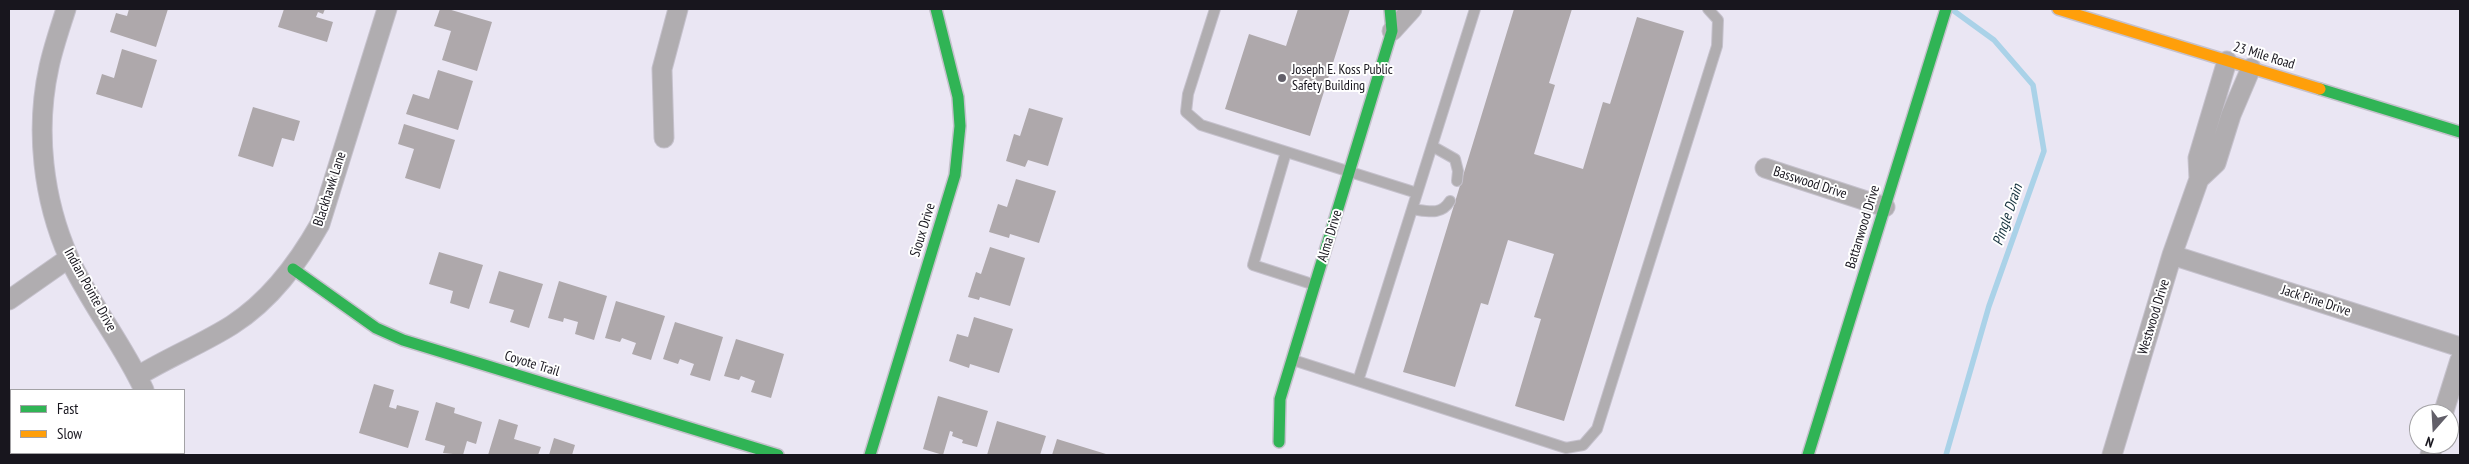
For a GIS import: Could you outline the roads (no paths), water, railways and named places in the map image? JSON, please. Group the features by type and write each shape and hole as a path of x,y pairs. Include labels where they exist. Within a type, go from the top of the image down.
{"street":[{"name":"Indian Pointe Drive","path":"66,9 44,90 42,131 47,186 69,258 141,383"},
{"name":"Blackhawk Lane","path":"141,383 163,361 232,325 268,296 293,268 320,224 387,9"},
{"path":"664,138 662,69 678,9"},
{"name":"Sioux Drive","path":"870,455 955,175 960,126 958,97 936,9"},
{"name":"Alma Drive","path":"1279,442 1280,399 1392,31 1390,9"},
{"name":"Alma Drive","path":"1392,31 1412,9"},
{"name":"Battanwood Drive","path":"1808,455 1946,9"},
{"name":"23 Mile Road","path":"2058,9 2460,132"},
{"name":"Westwood Drive","path":"2200,179 2198,158 2227,61"},
{"name":"Westwood Drive","path":"2112,455 2172,256 2200,179 2216,163 2231,115 2251,68"},
{"name":"Basswood Drive","path":"1765,168 1885,207"},
{"name":"Jack Pine Drive","path":"2172,256 2460,348"},
{"path":"9,300 69,258"},
{"name":"Coyote Trail","path":"293,268 376,328 404,340 778,455"},
{"path":"2446,404 2460,360"}],"lane":[{"path":"1215,9 1188,94 1186,112 1201,125 1349,170 1417,193"},
{"path":"1358,381 1475,9"},
{"path":"1292,359 1566,448 1583,445 1597,429 1717,46 1718,20 1708,9"},
{"path":"1432,146 1454,159 1458,171 1457,181"},
{"path":"1286,152 1252,265 1315,284"},
{"path":"1412,209 1434,212 1446,208 1450,200"}],"waterway":[{"name":"Pingle Drain","path":"1946,455 1989,306 2044,151 2033,85 1994,40 1954,11"}],"place":[{"name":"Joseph E. Koss Public Safety Building","path":"1282,78"}]}
